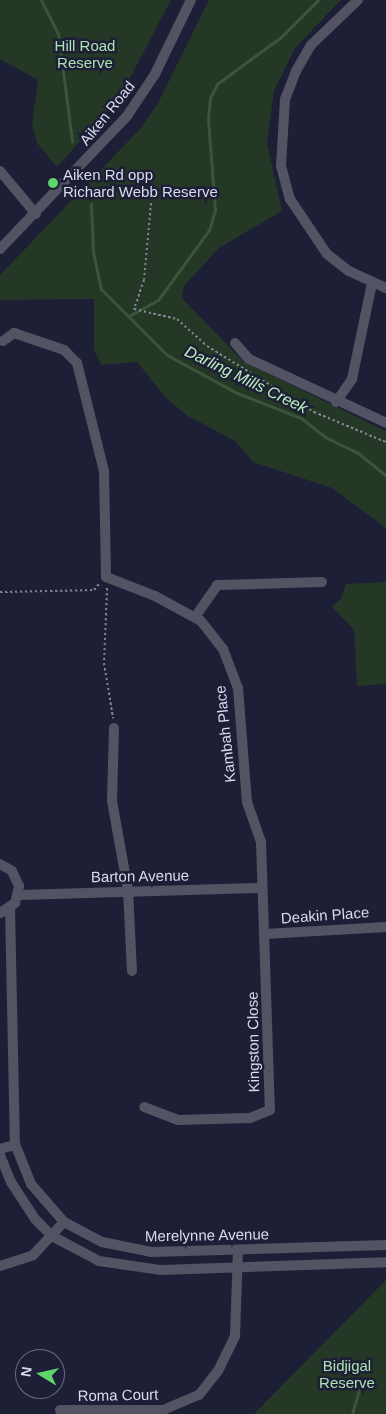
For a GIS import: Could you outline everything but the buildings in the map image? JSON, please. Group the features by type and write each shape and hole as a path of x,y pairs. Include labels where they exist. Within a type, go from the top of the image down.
{"street":[{"name":"Aiken Road","path":"0,249 36,214 143,94 191,0"},
{"path":"358,0 311,45 296,71 285,99 281,166 290,199 321,248 372,283 386,288"},
{"path":"0,171 36,214"},
{"path":"336,402 352,379 372,283"},
{"path":"3,341 14,333 64,350 78,363 104,471 106,577"},
{"path":"235,343 249,359 336,402 386,423"},
{"name":"Kambah Place","path":"106,577 195,617 223,649 238,688 247,802 261,842 261,888 266,934"},
{"path":"195,617 217,585 322,582"},
{"path":"114,728 112,801 128,890 132,971"},
{"path":"0,864 17,878 18,895 5,911"},
{"name":"Barton Avenue","path":"18,895 128,890 261,888"},
{"name":"Merelynne Avenue","path":"5,911 5,1064 15,1145 31,1184 64,1222 123,1248 151,1252 386,1245"},
{"name":"Deakin Place","path":"266,934 386,927"},
{"name":"Kingston Close","path":"144,1107 178,1120 250,1118 270,1110 266,934"},
{"path":"0,1149 15,1145"},
{"path":"0,1156 22,1200 52,1236 99,1261 126,1268 238,1269 386,1262"},
{"path":"0,1266 33,1255 64,1222"},
{"name":"Roma Court","path":"60,1410 163,1410 198,1395 218,1371 235,1336 238,1250"}],"path":[{"path":"0,592 94,590 106,577"},
{"path":"106,577 104,663 114,728"}],"green space":[{"name":"Hill Road Reserve","path":"0,0 171,0 121,95 57,167 37,143 32,123 38,80 0,59"},
{"path":"209,0 341,0 295,48 274,91 267,143 282,211 219,248 184,286 182,298 244,362 386,431 386,528 332,488 253,462 235,441 188,416 166,398 137,362 101,365 94,350 94,299 0,300 0,275 140,129 157,105"},
{"path":"386,582 386,684 357,686 354,630 332,607 341,599 346,584"},
{"name":"Bidjigal Reserve","path":"386,1280 386,1414 254,1414"}],"waterway":[{"name":"Darling Mills Creek","path":"41,0 58,33 72,141"},
{"path":"129,316 158,300 209,230 215,210 208,118 210,98 217,84 281,37 318,0"},
{"name":"Darling Mills Creek","path":"91,204 93,252 101,289 167,355 237,393 301,418 325,437 358,453 386,476"},
{"path":"352,1414 360,1386"}],"place":[{"name":"Aiken Rd opp Richard Webb Reserve","path":"53,183"}]}
